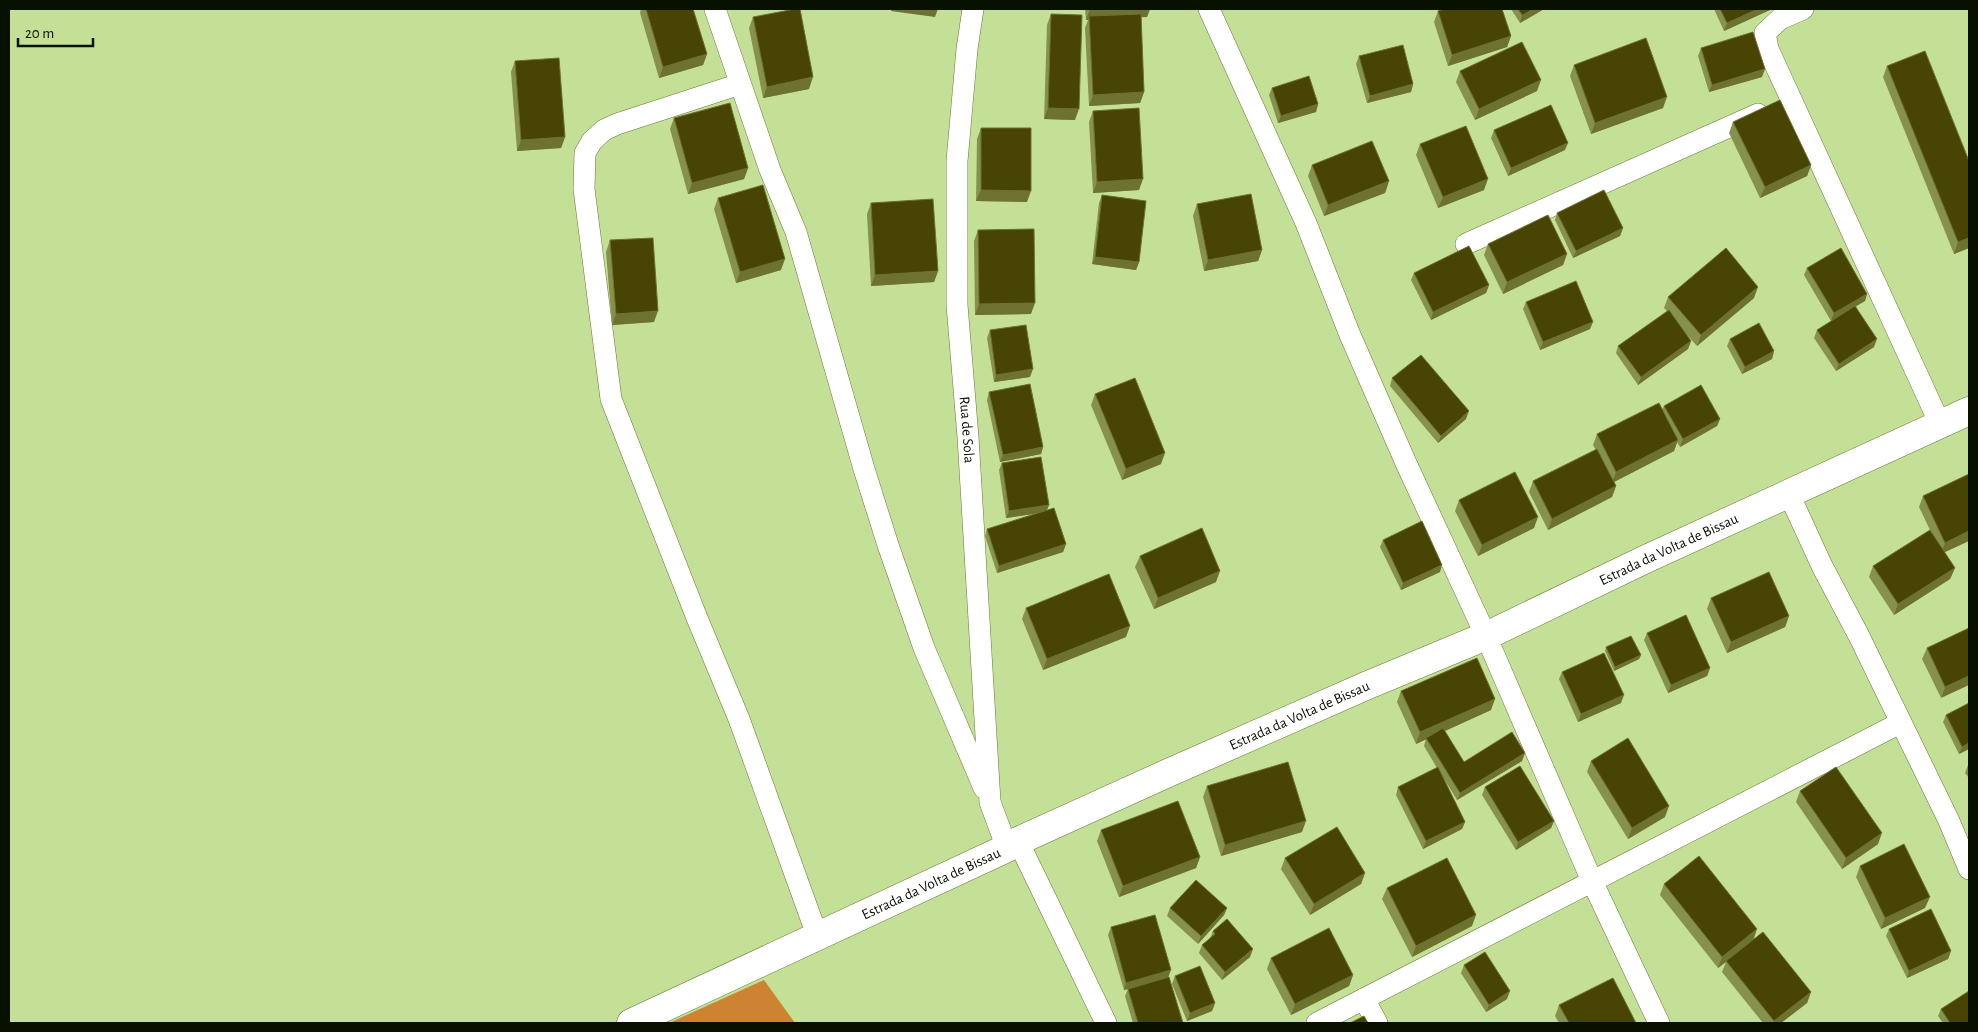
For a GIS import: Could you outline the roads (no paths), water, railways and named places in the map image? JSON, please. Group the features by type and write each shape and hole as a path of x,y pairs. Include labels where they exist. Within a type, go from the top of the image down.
{"main road":[{"name":"Estrada da Volta de Bissau","path":"631,1023 1168,773 1486,636 1969,411"}],"street":[{"path":"715,9 770,170 796,232 864,470 888,545 924,648 990,802"},
{"name":"Rua de Sola","path":"973,9 967,49 957,161 957,305 968,437 990,802 1106,1023"},
{"path":"1209,9 1306,224 1350,335 1406,463 1486,636 1592,881 1659,1023"},
{"path":"1803,9 1780,19 1764,33 1768,50 1940,424"},
{"path":"740,84 617,124 604,130 592,141 585,153 584,189 611,399 739,719 817,935"},
{"path":"1466,244 1790,100"},
{"path":"1789,494 1822,566 1859,636 1949,821 1969,869"},
{"path":"1317,1023 1900,723"},
{"path":"1364,999 1377,1023"}]}
